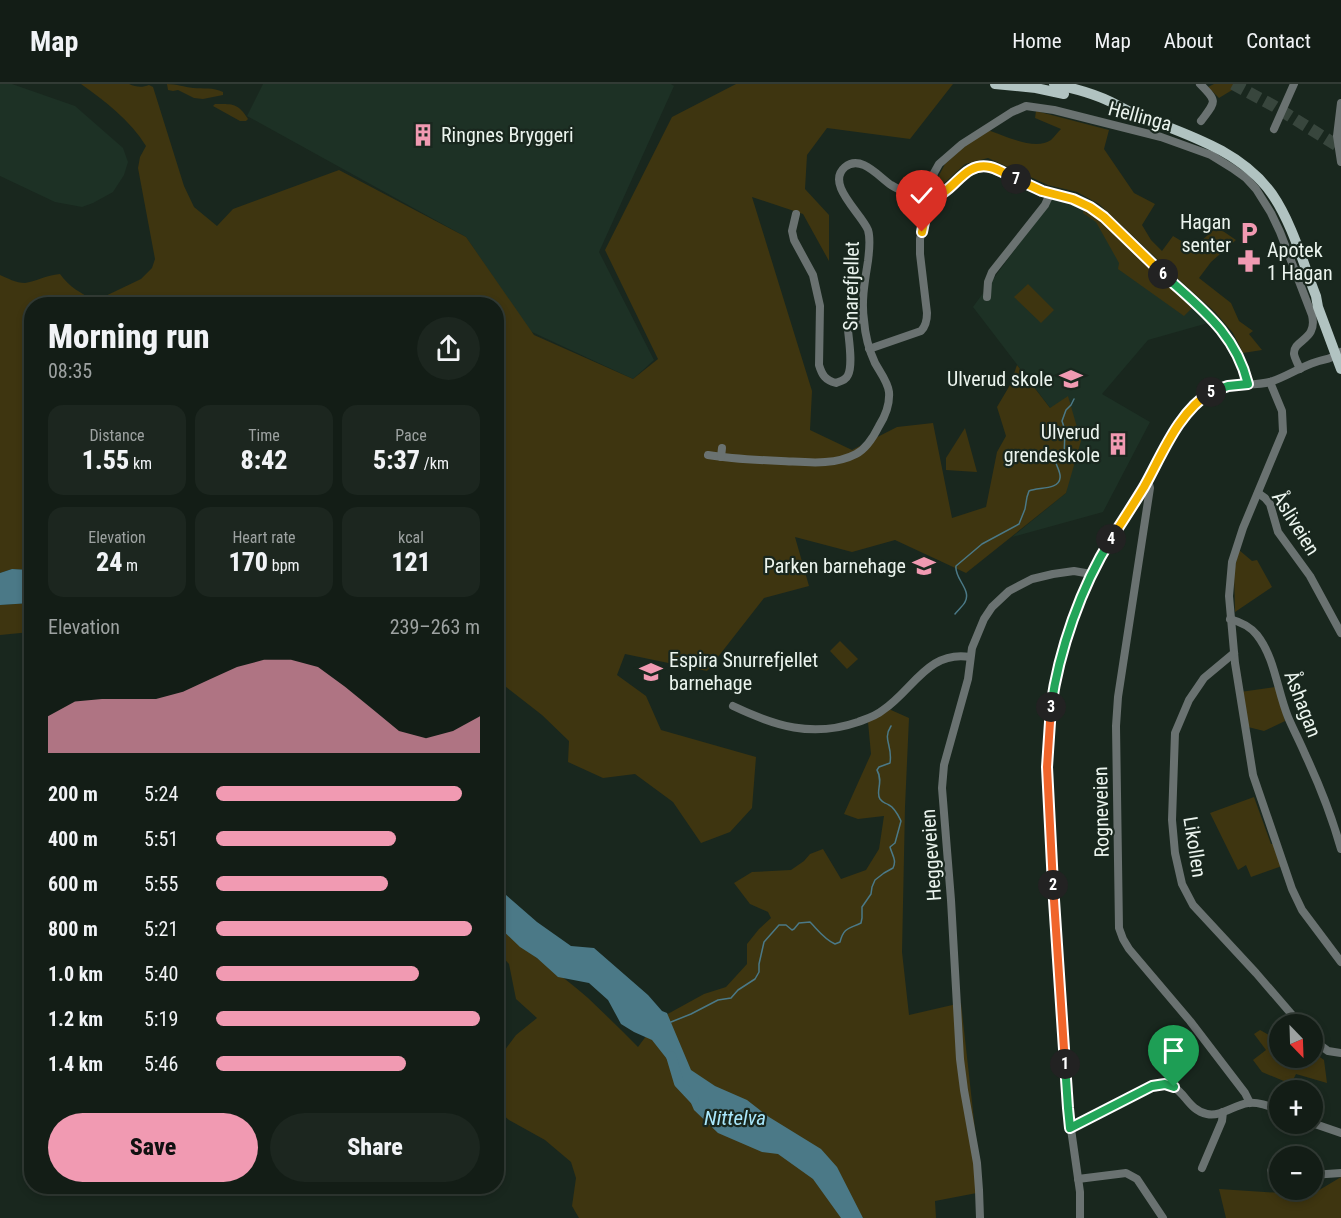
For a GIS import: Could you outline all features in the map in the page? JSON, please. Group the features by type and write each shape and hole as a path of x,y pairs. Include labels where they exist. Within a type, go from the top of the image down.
{"main road":[{"path":"995,84 1037,85 1125,110"},
{"path":"1054,84 1090,94 1211,145 1253,173 1268,189 1284,214 1316,296 1322,304 1339,352 1341,369"}],"street":[{"path":"1200,84 1210,94 1213,101 1201,121"},
{"path":"1274,129 1294,84"},
{"path":"1341,103 1337,136 1341,162"},
{"name":"Hellinga","path":"869,349 918,332 924,328 927,321 920,239 934,174 944,160 962,144 1017,109 1026,106 1054,110 1161,137 1211,155 1232,168 1251,184 1263,199 1278,226 1313,318 1314,326 1310,333 1294,351 1300,369"},
{"name":"Snarefjellet","path":"708,455 721,452 756,460 813,463 838,461 858,453 874,436 889,402 889,388 869,349 863,318 870,240 862,218 840,187 839,179 841,172 849,165 861,164 901,190 929,197"},
{"path":"929,197 941,195 965,173 984,166 1050,194 1073,199 1090,207 1224,332 1236,352 1248,384"},
{"path":"987,297 988,282 992,272 1045,205 1050,194"},
{"path":"796,214 792,231 794,240 813,275 820,306 819,365 821,372 829,381 836,383 849,374 848,330 855,321 863,318"},
{"path":"1080,1218 1081,1202 1068,1108 1050,839 1047,754 1053,695 1061,657 1091,574 1177,429 1195,405 1217,390 1228,386 1270,382 1316,362 1323,356 1339,352"},
{"path":"1270,382 1282,411 1283,432 1243,528 1232,562 1229,586 1234,653 1253,775 1292,889 1302,910 1341,962"},
{"name":"Rogneveien","path":"1148,480 1149,499 1116,716 1119,928 1129,949 1190,1021 1245,1093 1250,1103"},
{"name":"Åsliveien","path":"1258,493 1270,504 1278,532 1310,576 1341,633"},
{"name":"Heggeveien","path":"980,1218 977,1163 960,1059 942,781 945,758 968,680 970,657 977,634 986,615 996,602 1026,581 1044,575 1074,572 1091,574"},
{"name":"Åshagan","path":"1230,619 1252,629 1263,643 1288,717 1327,806 1341,849"},
{"name":"Likollen","path":"1234,653 1204,678 1188,700 1175,733 1173,820 1175,853 1182,884 1193,905 1291,1014"},
{"path":"733,706 784,726 815,730 838,728 866,719 884,710 938,661 952,656 970,657"},
{"path":"1323,1047 1328,1051 1341,1053"},
{"path":"1070,1128 1152,1086 1161,1084 1174,1087 1192,1106 1204,1114 1213,1115 1250,1103 1269,1107"},
{"path":"1202,1168 1222,1120 1223,1112"},
{"path":"1323,1127 1341,1133"},
{"path":"1078,1179 1126,1173 1137,1179 1163,1218"},
{"path":"1323,1174 1341,1173"}],"shaded area":[{"path":"0,84 12,84 75,106 123,148 128,162 124,175 113,192 82,207 55,202 0,176"},
{"path":"81,84 129,84 153,87 184,186 194,207 217,226 233,209 339,170 466,237 534,335 633,379 658,359 605,250 672,117 736,84 953,84 910,139 827,128 807,155 805,189 829,215 829,261 803,214 752,197 812,391 810,430 852,450 897,427 933,423 952,518 986,507 997,452 1006,436 997,407 1010,385 1017,365 1050,408 1068,396 1081,441 1066,493 966,573 895,540 852,552 795,537 809,586 764,598 707,671 625,654 617,675 646,696 661,730 756,757 752,808 730,832 701,843 673,802 635,774 603,778 568,762 569,741 542,715 504,685 504,297 103,297 141,279 152,268 155,259 138,168 140,157 146,146 125,119"},
{"path":"167,84 216,89 223,92 223,95 203,99 194,98 178,90 168,90"},
{"path":"263,84 671,84 674,86 599,252 654,360 633,379 530,331 466,237 247,116"},
{"path":"1214,84 1242,84 1219,98 1208,87"},
{"path":"215,104 234,106 241,110 248,119 240,121 213,106"},
{"path":"1036,111 1109,130 1104,149 1134,193 1155,204 1142,225 1151,240 1162,251 1173,236 1193,248 1217,227 1236,240 1211,262 1199,278 1231,303 1239,321 1253,331 1249,334 1262,350 1243,353 1233,333 1215,312 1099,204 1077,192 1048,185 988,158 965,164 937,190 933,187 945,164 966,145 988,130 1029,143 1037,144 1051,140 1061,129 1035,118"},
{"name":"Ulverud skole","path":"1053,197 1091,208 1198,305 1208,323 1148,340 1102,394 1150,422 1103,512 1012,537 1066,493 1067,397 1051,409 973,307"},
{"path":"1084,208 1091,211 1192,308 1184,316 1118,269 1119,263 1096,222 1083,213"},
{"path":"60,274 88,297 24,297 24,570 12,569 0,573 0,275 25,283"},
{"path":"1028,284 1054,310 1041,323 1014,297"},
{"path":"965,428 977,472 946,470 946,458"},
{"path":"1239,550 1252,561 1257,560 1272,587 1235,612 1234,571"},
{"path":"24,603 24,633 0,635 0,605"},
{"path":"840,641 858,659 847,669 830,651"},
{"path":"1276,687 1285,721 1264,731 1244,726 1240,692"},
{"path":"882,706 909,718 902,952 909,1015 961,1003 982,1192 935,1201 936,1218 579,1218 572,1206 576,1178 571,1162 545,1140 504,1116 504,1051 516,1035 537,1018 516,999 509,964 504,959 504,931 588,998 638,1047 664,1016 704,994 726,987 747,964 747,944 771,918 768,912 750,904 734,883 752,872 791,870 810,854 823,849 841,879 866,870 879,849 884,816 858,819 844,814 871,754 868,722"},
{"path":"1254,797 1271,844 1282,866 1251,877 1246,865 1238,870 1210,813"},
{"path":"1260,1030 1269,1035 1269,1068 1323,1068 1323,1059 1327,1083 1296,1074 1293,1080 1281,1080 1262,1072 1253,1060 1266,1050 1254,1034"},
{"path":"1341,1177 1341,1218 1226,1218 1219,1189 1269,1192 1269,1200 1323,1200 1323,1188"}],"water":[{"path":"12,569 24,570 24,603 0,605 0,573"},
{"name":"Nittelva","path":"504,893 537,922 571,946 594,948 648,995 662,1011 667,1013 691,1070 715,1086 747,1100 769,1117 821,1149 837,1167 863,1218 841,1218 813,1179 778,1154 762,1152 718,1133 694,1110 678,1073 652,1040 621,1024 608,1000 589,983 558,977 537,958 520,947 504,932"}],"waterway":[{"path":"955,614 967,598 956,566 982,544 1019,524 1029,491 1056,485 1059,482 1060,474 1056,463 1064,457 1065,430 1062,421 1074,399"},
{"path":"671,1022 718,1000 731,998 738,990 755,979 759,972 764,942 779,925 786,925 792,930 799,923 810,922 824,937 835,944 840,942 848,929 861,923 862,907 871,894 875,880 893,868 894,860 890,847 895,843 901,821 893,808 882,802 878,793 880,779 877,770 890,763 887,735 891,726"},
{"name":"Nittelva","path":"671,1056 679,1083 694,1099"}],"tunnel":[{"path":"1233,84 1274,106 1341,148"}],"place":[{"name":"Ringnes Bryggeri","path":"423,135"},
{"name":"Hagan senter","path":"1249,233"},
{"name":"Apotek 1 Hagan","path":"1249,261"},
{"name":"Ulverud skole","path":"1071,379"},
{"name":"Ulverud grendeskole","path":"1118,444"},
{"name":"Parken barnehage","path":"924,566"},
{"name":"Espira Snurrefjellet barnehage","path":"651,672"}],"route":[{"path":"922,232 929,197 945,193 965,173 980,167 992,168 1042,191 1082,202 1104,217 1213,319 1236,352 1248,384 1222,388 1208,394 1195,405 1177,429 1134,504 1107,545 1088,582 1061,657 1050,714 1047,767 1050,830 1070,1128 1157,1084 1174,1087"}]}
